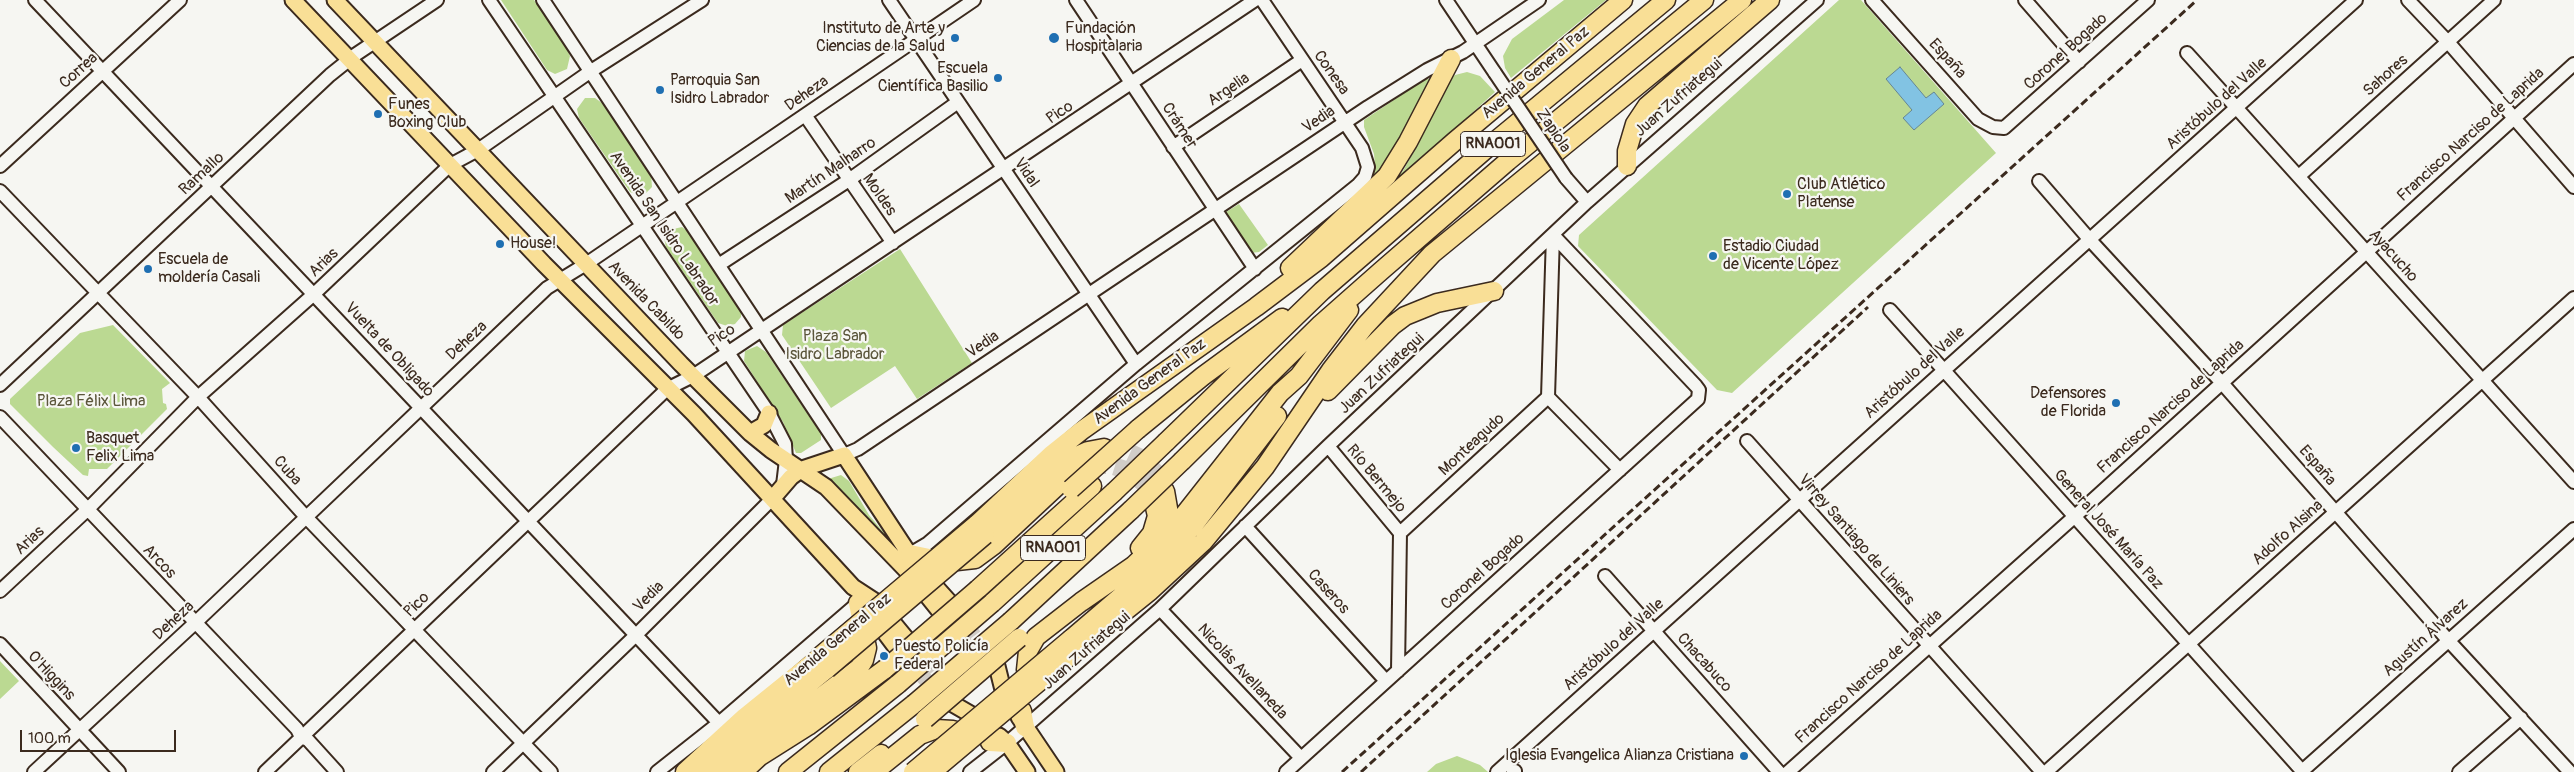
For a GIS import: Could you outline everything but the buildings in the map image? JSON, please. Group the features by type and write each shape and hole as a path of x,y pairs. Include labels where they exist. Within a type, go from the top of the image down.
{"highway":[{"name":"Avenida General Paz","path":"684,772 745,717 823,664 980,530 1051,455 1081,431 1221,332 1321,258 1623,0"},
{"name":"Avenida General Paz","path":"788,772 898,684 992,603 1114,492 1322,291 1493,143 1666,0"},
{"name":"RNA001","path":"829,772 914,704 1011,621 1131,510 1322,324 1381,271 1508,161 1704,0"},
{"path":"1282,444 1330,370 1365,326 1432,254 1742,0"},
{"path":"1628,166 1627,151 1635,124 1647,106 1770,0"},
{"path":"1221,332 1325,237 1387,176 1408,142 1451,60"},
{"path":"1026,670 1028,651 1036,637 1087,597 1133,566 1157,545 1185,515 1280,393 1299,376 1381,271"},
{"path":"918,557 947,571 963,573 979,570 1000,555 1071,489 1142,431 1203,376 1322,291"},
{"path":"913,772 1075,644 1150,591 1203,542 1249,488 1282,444 1338,379 1393,325 1405,316 1437,303 1494,291"},
{"path":"932,772 1075,644 1140,582 1194,526 1290,399 1299,376"},
{"path":"723,772 743,763 753,761 808,726 884,669 978,589 1092,486 1142,431"},
{"path":"980,530 1077,456 1104,448"},
{"path":"918,557 958,562 980,556 1069,475 1088,465"},
{"path":"858,772 1064,601 1131,557 1147,542 1152,533 1160,497 1168,514 1166,528 1157,545"},
{"path":"731,772 862,665 866,656 867,643 859,595"},
{"path":"704,772 823,664"},
{"path":"874,772 920,735 936,729 949,735 920,745 890,772"}],"main road":[{"path":"293,0 355,55 450,165 666,389 700,421 859,595 886,634 903,649 890,620 876,602 859,595"},
{"name":"Avenida Cabildo","path":"335,0 693,376 750,433 826,488 947,609 917,566 918,557 844,455"},
{"path":"750,433 764,425 769,413"},
{"name":"Vedia","path":"772,499 783,485 802,469 844,455"},
{"path":"993,669 1003,690"},
{"path":"955,702 972,714"},
{"path":"1022,718 1056,772"},
{"path":"997,739 1027,772"}],"street":[{"name":"Vuelta de Obligado","path":"35,0 719,723"},
{"name":"Correa","path":"0,166 180,0"},
{"name":"Ramallo","path":"0,385 355,55 437,0"},
{"name":"Avenida San Isidro Labrador","path":"489,0 769,413 785,444 786,460 783,485"},
{"name":"Avenida San Isidro Labrador","path":"543,0 720,264 761,330 844,455"},
{"name":"Arias","path":"0,591 87,510 198,397 314,294 450,165 478,150 591,71 702,0"},
{"name":"Vidal","path":"889,0 1136,364"},
{"name":"Deheza","path":"34,772 195,623 420,407 559,278 586,264 974,0"},
{"name":"Crámer","path":"1076,0 1255,269"},
{"name":"Pico","path":"265,772 666,389 693,376 1004,170 1255,0"},
{"name":"Conesa","path":"1262,0 1346,123 1366,157 1368,167"},
{"name":"Zapiola","path":"1446,0 1566,178 1587,202"},
{"name":"Vedia","path":"844,455 858,449 1346,123 1427,70 1451,60 1539,0"},
{"name":"Juan Zufriategui","path":"970,772 997,739 1160,609 1328,446 1587,202 1817,0"},
{"name":"España","path":"1872,0 1978,119 1992,127 2004,128"},
{"path":"2025,0 2079,62"},
{"name":"Coronel Bogado","path":"2004,128 2148,0"},
{"name":"Aristóbulo del Valle","path":"1497,772 1513,769 1654,631 2356,0"},
{"path":"2408,0 2448,42 2574,187"},
{"name":"Sahores","path":"2299,176 2494,0"},
{"name":"Ayacucho","path":"2187,52 2574,482"},
{"name":"Argelia","path":"1173,147 1302,60"},
{"name":"Francisco Narciso de Laprida","path":"1788,772 2074,517 2574,64"},
{"name":"Martín Malharro","path":"720,264 849,180 958,102"},
{"name":"Moldes","path":"805,115 893,243"},
{"name":"Avenida General Paz","path":"918,557 927,544 1136,364 1358,185 1365,177 1368,167"},
{"name":"España","path":"2039,181 2090,240 2222,383 2448,640 2570,772"},
{"name":"Cuba","path":"0,191 198,397 306,517 551,772"},
{"name":"Coronel Bogado","path":"1286,772 1698,399 1699,395 1696,386 1553,235"},
{"path":"1553,235 1548,397 1620,470"},
{"name":"Adolfo Alsina","path":"2046,772 2574,298"},
{"name":"General José María Paz","path":"1890,310 2302,772"},
{"name":"Monteagudo","path":"1400,533 1548,397"},
{"name":"Arcos","path":"0,417 337,772"},
{"name":"Virrey Santiago de Liniers","path":"1747,441 2042,772"},
{"name":"Río Bermejo","path":"1328,446 1400,533"},
{"name":"Vedia","path":"493,772 636,635 772,499"},
{"name":"Caseros","path":"1245,526 1386,681"},
{"name":"Agustín Álvarez","path":"2302,772 2448,640 2574,530"},
{"path":"1398,671 1400,533"},
{"name":"Chacabuco","path":"1605,576 1780,772"},
{"name":"Avenida General Paz","path":"657,772 719,723 859,595"},
{"name":"Nicolás Avellaneda","path":"1160,609 1301,758"},
{"name":"O'Higgins","path":"0,644 119,772"},
{"path":"2459,772 2521,718"}],"green space":[{"path":"501,0 534,0 563,40 570,56 567,69 555,74 547,70"},
{"path":"1564,0 1606,0 1511,78 1505,68 1503,56 1512,39"},
{"name":"Club Atlético Platense","path":"1839,0 1861,0 1996,153 1732,393 1717,390 1578,246 1579,235"},
{"path":"1467,72 1480,76 1495,92 1339,235 1403,171 1420,140 1444,84 1455,75"},
{"path":"1425,79 1431,79 1408,134 1371,184 1375,165 1374,154 1364,127 1364,120"},
{"path":"585,98 595,98 602,103 651,174 652,187 646,193 638,195 630,192 579,118 577,109"},
{"path":"1239,204 1268,245 1259,252 1251,253 1227,218 1226,212"},
{"path":"682,227 690,233 741,309 741,317 735,324 727,326 718,323 666,247 664,238 669,230"},
{"name":"Plaza San Isidro Labrador","path":"900,249 972,363 917,399 895,366 831,408 782,335 783,325"},
{"name":"Plaza Félix Lima","path":"113,325 170,383 162,389 163,403 166,404 167,409 107,469 89,469 88,476 83,475 53,447 10,404 10,399 80,333"},
{"path":"757,346 766,352 821,434 821,440 801,453 796,453 783,422 744,361 745,351"},
{"path":"841,475 849,481 869,515 902,554 900,557 829,482 828,479"},
{"path":"0,661 19,681 0,699"},
{"path":"1457,756 1480,765 1488,772 1427,772 1436,764"}],"water":[{"path":"1900,67 1926,98 1934,92 1944,104 1914,130 1903,118 1912,110 1886,79"}],"tunnel":[{"path":"1104,448 1122,449 1143,459 1157,474 1165,491"},
{"path":"1088,465 1110,465 1129,471 1145,484 1154,503"},
{"path":"952,605 988,655"},
{"path":"942,614 980,662"},
{"path":"909,642 948,689"},
{"path":"907,660 941,696"}],"railway":[{"path":"1342,772 2197,0"},
{"path":"1361,772 1868,307"}],"place":[{"name":"Instituto de Arte y Ciencias de la Salud","path":"955,38"},
{"name":"Fundación Hospitalaria","path":"1054,38"},
{"name":"Escuela Científica Basilio","path":"998,78"},
{"name":"Parroquia San Isidro Labrador","path":"660,90"},
{"name":"Funes Boxing Club","path":"378,114"},
{"name":"Club Atlético Platense","path":"1787,194"},
{"name":"House!","path":"500,244"},
{"name":"Estadio Ciudad de Vicente López","path":"1713,256"},
{"name":"Escuela de moldería Casali","path":"148,269"},
{"name":"Defensores de Florida","path":"2116,403"},
{"name":"Basquet Felix Lima","path":"76,448"},
{"name":"Puesto Policía Federal","path":"884,656"},
{"name":"Iglesia Evangelica Alianza Cristiana","path":"1744,756"}]}
